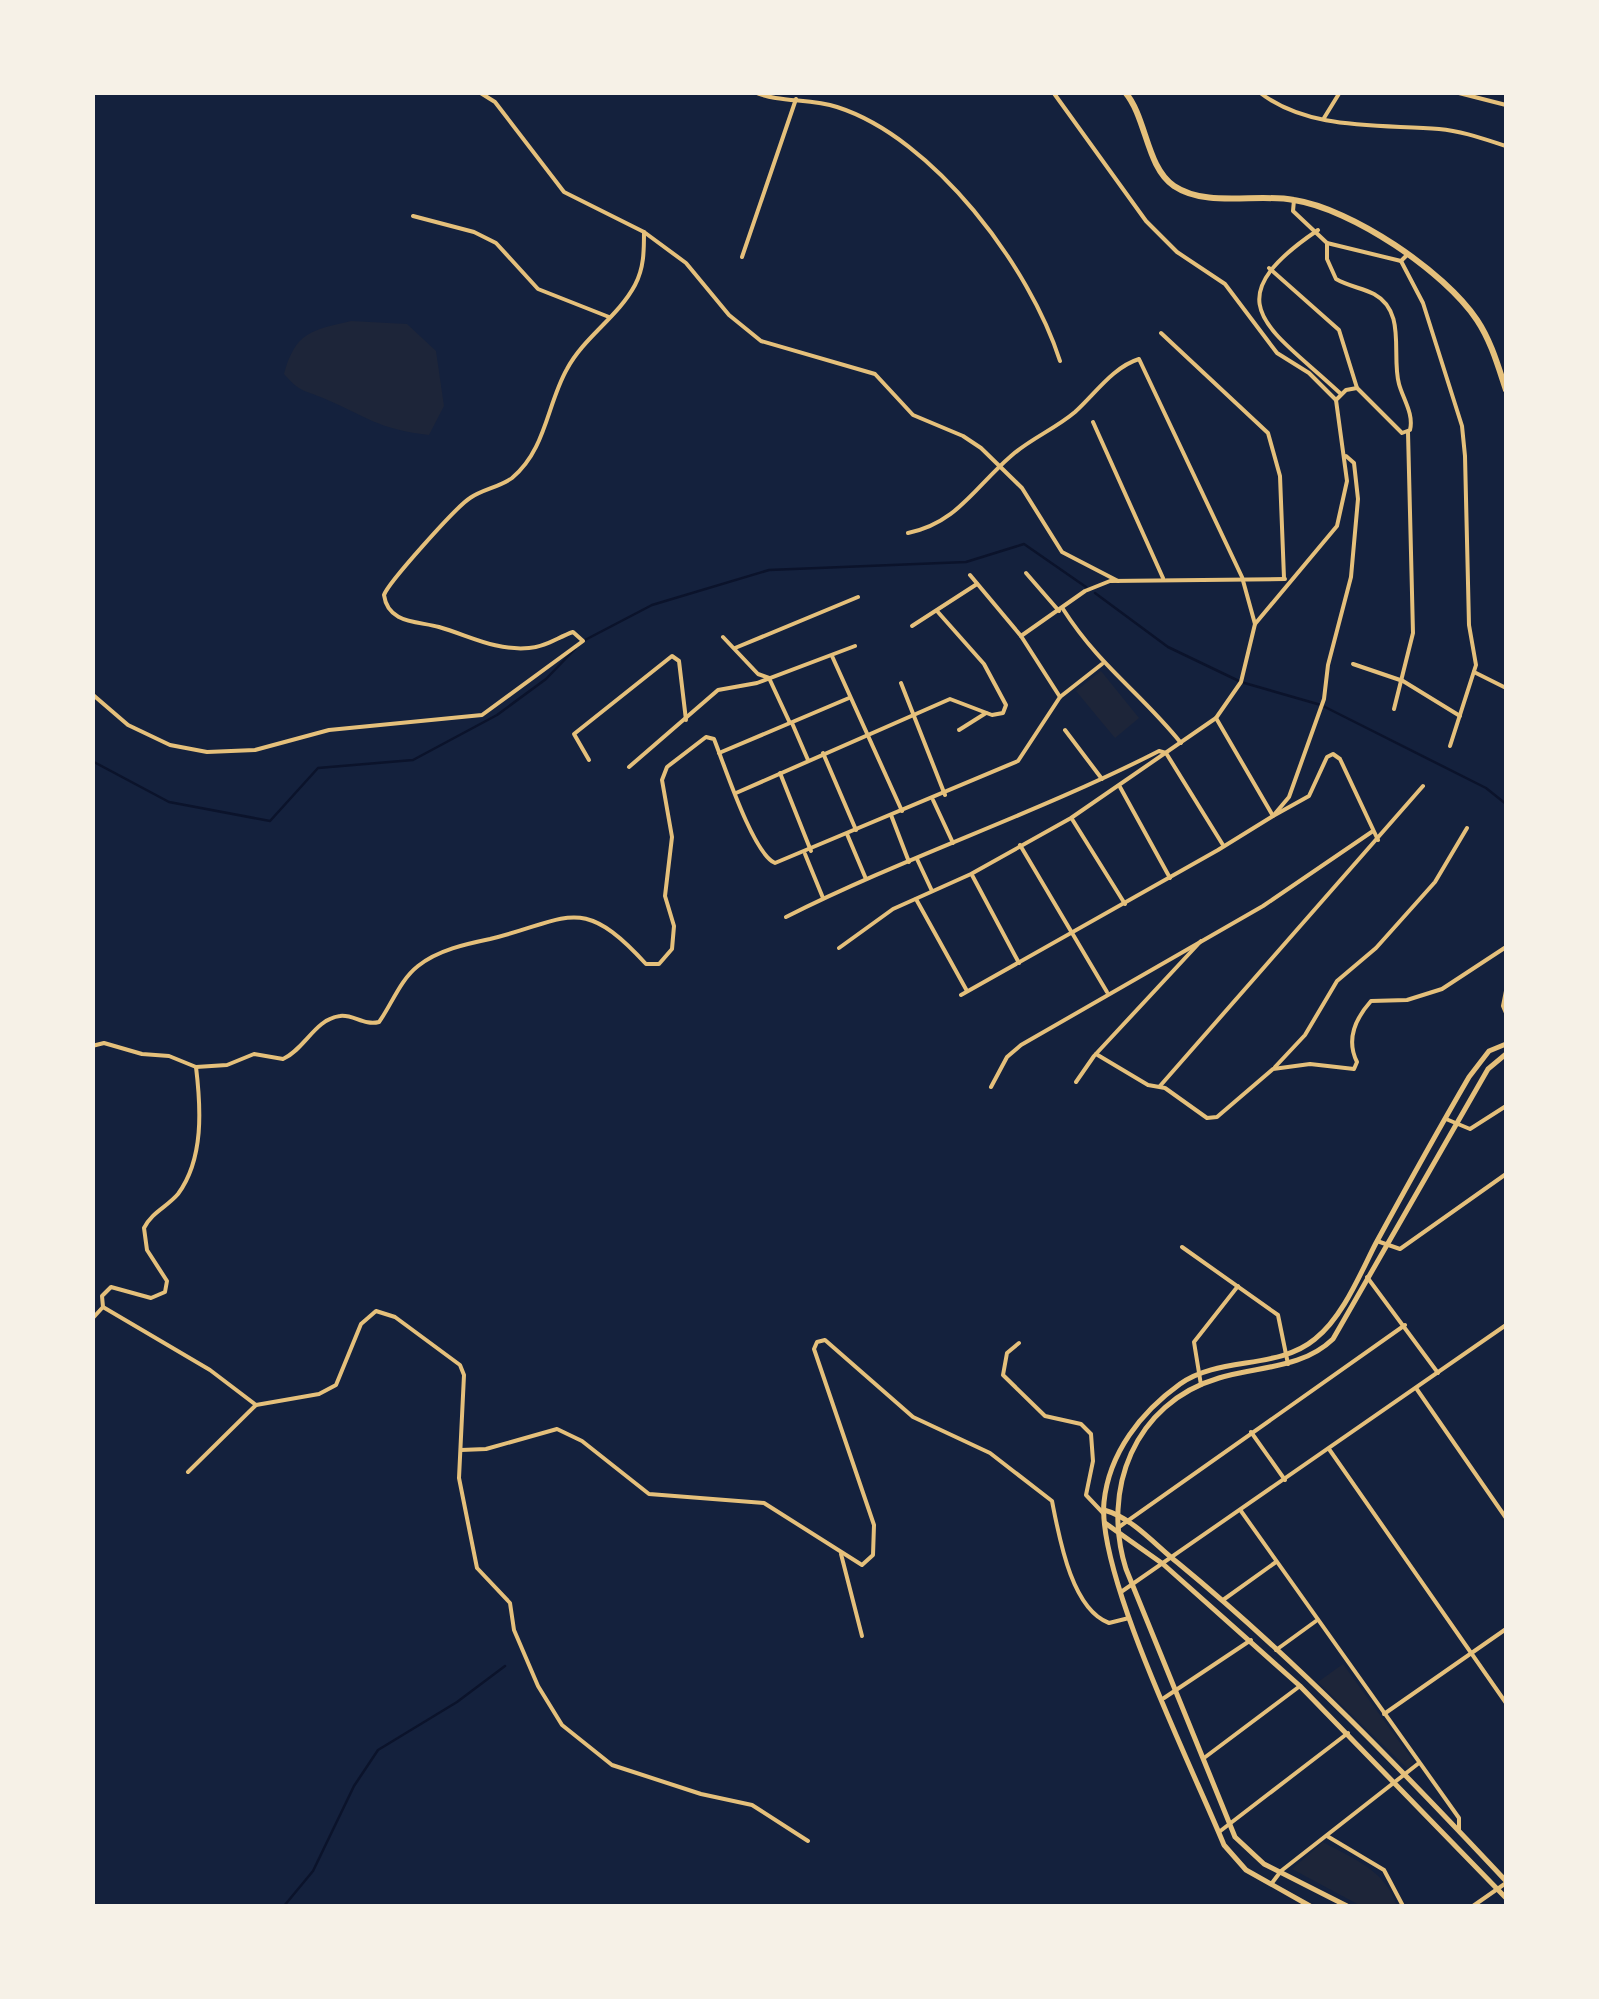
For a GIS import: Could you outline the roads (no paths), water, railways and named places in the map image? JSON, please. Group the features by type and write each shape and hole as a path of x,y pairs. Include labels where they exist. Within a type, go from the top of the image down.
{"main road":[{"path":"1124,92 1145,124 1158,166 1178,189 1202,197 1294,200 1337,210 1454,293 1477,320 1506,390"}],"street":[{"path":"479,92 495,102 564,192 644,232 686,263 728,315 761,341 875,374 913,415 963,436 1000,467 1022,488 1062,552 1118,580"},
{"path":"754,92 838,107 893,134 988,226 1022,279 1060,360"},
{"path":"839,948 868,925 916,898 971,874 1071,818 1216,718 1241,682 1255,624 1286,579 1337,526 1346,493 1346,456 1336,400 1309,373 1277,353 1225,284 1177,252 1146,221 1053,92"},
{"path":"1259,92 1351,126 1454,130 1506,146"},
{"path":"1324,118 1340,92"},
{"path":"1455,92 1506,106"},
{"path":"742,257 796,99"},
{"path":"1294,200 1295,214 1318,230 1327,243 1326,259 1336,279 1374,294 1391,313 1397,331 1399,385 1412,423 1408,432 1414,598 1412,646 1394,709"},
{"path":"412,216 496,243 538,289 610,316"},
{"path":"1318,230 1269,268 1258,289 1258,309 1297,357 1341,394"},
{"path":"92,694 128,725 152,738 184,750 231,752 329,730 482,714 525,687 583,641 579,633 537,648 498,647 434,625 412,624 390,611 384,595 388,583 421,554 458,507 515,475 547,427 570,362 640,275 644,232"},
{"path":"1327,243 1404,258 1423,303 1462,429 1474,672 1450,746"},
{"path":"1269,268 1334,325 1344,341 1357,388 1399,431 1408,432"},
{"path":"1161,333 1268,433 1280,476 1286,579"},
{"path":"908,533 932,528 952,516 1000,467 1072,415 1126,363 1139,359 1242,577 1255,624"},
{"path":"1336,400 1357,388"},
{"path":"1093,422 1163,580"},
{"path":"1272,816 1294,786 1324,699 1328,664 1351,577 1357,480 1354,463 1346,456"},
{"path":"1026,573 1061,610 1102,664 1158,714 1181,743"},
{"path":"970,575 1021,636 1060,697"},
{"path":"1021,636 1098,584 1118,580 1286,579"},
{"path":"912,626 978,584"},
{"path":"735,648 858,596"},
{"path":"736,792 950,699 995,716 1006,709 994,679 937,611"},
{"path":"723,637 758,674 769,678 808,760"},
{"path":"629,766 718,690 769,678 854,646"},
{"path":"831,655 902,811"},
{"path":"589,760 574,734 670,657 679,661 686,720"},
{"path":"92,1046 104,1043 142,1054 170,1056 196,1067 227,1065 254,1054 288,1057 309,1034 336,1017 376,1024 420,964 466,943 555,916 598,922 621,936 646,964 662,962 672,948 674,919 665,896 672,837 663,776 667,767 708,736 771,863 808,852 1018,761 1060,697 1102,664"},
{"path":"1353,664 1403,681 1462,717"},
{"path":"1474,672 1506,688"},
{"path":"901,683 945,794"},
{"path":"719,752 850,698"},
{"path":"959,730 986,713"},
{"path":"1216,718 1272,816"},
{"path":"1066,730 1102,779"},
{"path":"786,917 1102,779 1158,750 1166,753 1224,846"},
{"path":"823,753 856,830"},
{"path":"961,994 1074,934 1309,796 1332,754 1340,759 1378,840"},
{"path":"780,772 823,898"},
{"path":"1160,1086 1424,786"},
{"path":"1120,787 1170,878"},
{"path":"933,800 953,844"},
{"path":"891,815 909,862"},
{"path":"1071,818 1124,904"},
{"path":"1096,1054 1212,1118 1273,1069 1304,1035 1336,981 1376,948 1435,882 1467,828"},
{"path":"990,1088 1007,1058 1021,1045 1263,906 1373,831"},
{"path":"847,834 866,879"},
{"path":"1020,845 1108,994"},
{"path":"917,859 932,891"},
{"path":"971,874 1019,963"},
{"path":"916,898 968,992"},
{"path":"1076,1082 1096,1054 1204,937"},
{"path":"1273,1069 1310,1064 1354,1069 1357,1062 1351,1047 1353,1034 1371,1001 1408,1000 1442,989 1506,946"},
{"path":"1506,991 1506,1012"},
{"path":"1310,1906 1271,1885 1234,1858 1218,1832 1121,1592 1104,1512 1116,1460 1132,1430 1159,1401 1197,1373 1287,1352 1317,1338 1360,1273 1481,1060 1506,1044"},
{"path":"1348,1906 1252,1856 1230,1825 1132,1586 1114,1513 1124,1470 1158,1415 1201,1385 1288,1364 1314,1354 1333,1339 1390,1247 1488,1069 1506,1054"},
{"path":"92,1319 103,1307 102,1296 112,1287 152,1298 165,1292 167,1280 147,1250 144,1228 181,1190 194,1163 199,1092 196,1067"},
{"path":"1445,1118 1470,1129 1506,1106"},
{"path":"1377,1241 1400,1249 1506,1174"},
{"path":"1182,1247 1278,1315 1288,1364"},
{"path":"1360,1273 1371,1280 1438,1373"},
{"path":"1201,1385 1194,1342 1238,1286"},
{"path":"103,1307 210,1370 256,1405"},
{"path":"188,1472 256,1405 304,1398 336,1386 362,1324 381,1310 462,1367 458,1478 478,1568 510,1603 514,1630 538,1686 562,1725 612,1765 702,1794 752,1805 808,1840"},
{"path":"1117,1527 1405,1325"},
{"path":"1121,1592 1506,1327"},
{"path":"461,1450 486,1449 557,1429 582,1441 649,1494 764,1503 858,1564 867,1562 874,1550 874,1526 814,1349 821,1340 913,1417 990,1453 1045,1491 1052,1501 1079,1592 1089,1608 1109,1623 1130,1617"},
{"path":"1018,1342 1007,1353 1003,1375 1042,1414 1081,1424 1091,1434 1093,1461 1086,1495 1104,1512 1126,1520 1223,1600 1459,1830 1506,1882 1473,1906"},
{"path":"1416,1388 1506,1518"},
{"path":"1251,1432 1285,1480"},
{"path":"1329,1449 1506,1703"},
{"path":"1240,1510 1459,1818 1459,1830"},
{"path":"1105,1522 1163,1564 1251,1640 1348,1733 1506,1898"},
{"path":"842,1552 840,1562 862,1636"},
{"path":"1223,1600 1276,1562"},
{"path":"1276,1650 1316,1620"},
{"path":"1384,1714 1506,1628"},
{"path":"1164,1698 1251,1640"},
{"path":"1204,1758 1300,1686"},
{"path":"1218,1832 1348,1733"},
{"path":"1271,1885 1280,1872 1419,1763"},
{"path":"1328,1836 1384,1870 1402,1906"}],"waterway":[{"path":"585,640 652,605 769,570 966,562 1024,544 1086,587"},
{"path":"1095,593 1168,647 1241,682 1321,705 1486,788 1506,804"},
{"path":"92,761 169,802 270,821 318,768 413,760 497,715 546,679 575,649"},
{"path":"284,1906 313,1871 354,1786 378,1750 457,1702 505,1666"}]}
